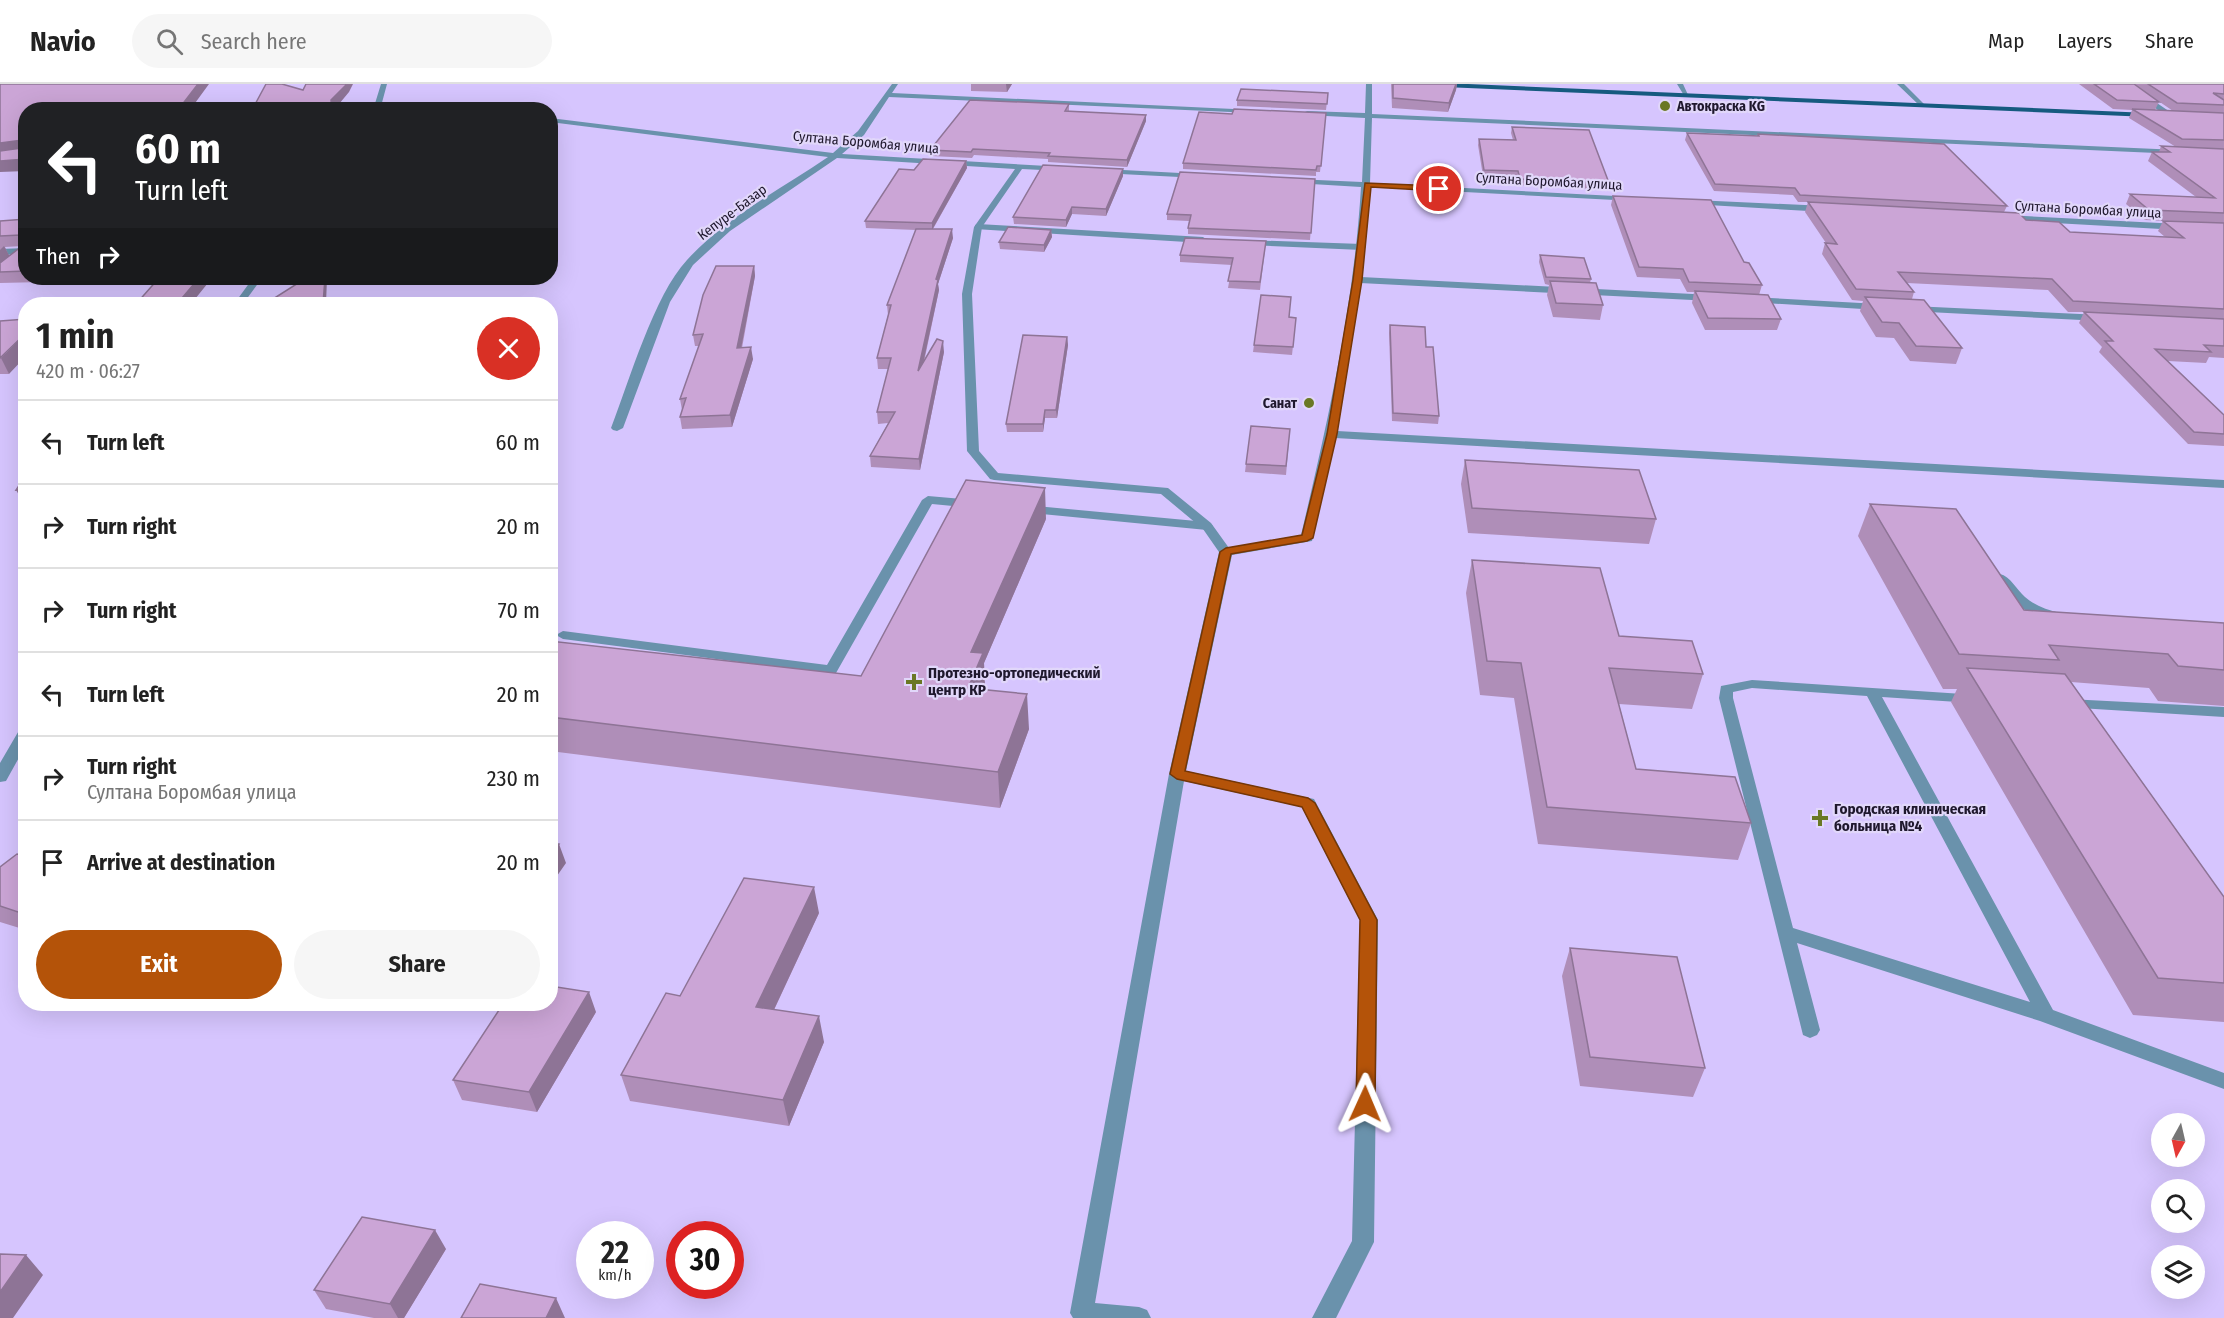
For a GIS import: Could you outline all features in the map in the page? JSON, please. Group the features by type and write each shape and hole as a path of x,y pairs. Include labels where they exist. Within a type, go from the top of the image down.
{"main road":[{"path":"1421,84 2182,116"}],"street":[{"path":"378,102 384,84"},
{"name":"Кепуре-Базар","path":"617,428 665,302 689,263 727,230 834,156 861,134 895,84"},
{"path":"1226,552 1307,538 1332,434 1362,247 1368,185 1369,84"},
{"path":"1680,84 1687,96"},
{"path":"1900,84 1922,105"},
{"path":"2125,84 2172,116"},
{"path":"887,95 1263,111"},
{"path":"1299,113 2188,152"},
{"name":"Султана Боромбая улица","path":"558,121 834,156 1066,169"},
{"path":"1020,167 978,227 967,294 973,451 994,476 1164,491 1207,526 1226,552 1177,774 1081,1316 1139,1318"},
{"path":"1089,170 1206,176"},
{"name":"Султана Боромбая улица","path":"1287,181 1641,199"},
{"path":"1689,202 1832,209"},
{"name":"Султана Боромбая улица","path":"1998,218 2188,228"},
{"path":"978,227 1219,241"},
{"path":"1243,242 1362,247"},
{"path":"0,252 18,251"},
{"path":"8,266 18,257"},
{"path":"1357,280 1725,299"},
{"path":"243,297 253,285"},
{"path":"1737,300 1892,308"},
{"path":"1904,308 2117,319"},
{"path":"1332,434 2224,484"},
{"path":"563,635 831,670 928,500 986,506"},
{"path":"1010,508 1207,526"},
{"path":"1992,569 2021,603 2043,613 2073,618"},
{"path":"1810,1030 1726,698 1726,689 1752,684 1986,699"},
{"path":"1872,692 2046,1015"},
{"path":"2081,723 2061,704 2224,712"},
{"path":"0,777 18,744"},
{"path":"1177,774 1308,803 1369,920 1363,1242 1324,1318"},
{"path":"1787,933 2046,1015 2224,1081"}],"building":[{"path":"0,84 198,84 184,102 18,102 18,141 0,143"},
{"path":"266,84 282,84 303,90 306,84 347,84 331,102 256,102"},
{"path":"1393,84 1456,84 1449,103 1393,98"},
{"path":"2094,84 2134,84 2159,102 2117,100"},
{"path":"2148,84 2224,84 2224,94 2213,93 2224,100 2224,105 2177,103"},
{"path":"1241,89 1328,93 1327,104 1237,100"},
{"path":"970,100 1069,104 1065,111 1146,115 1127,160 973,149 971,152 930,150"},
{"path":"1234,109 1326,113 1321,166 1317,166 1316,170 1183,163 1199,112 1232,114"},
{"path":"2132,109 2224,113 2224,140 2182,139"},
{"path":"1512,127 1589,130 1609,183 1520,179 1518,171 1484,170 1479,139 1516,140"},
{"path":"1687,133 1759,136 1758,134 1944,144 2007,206 1800,195 1795,188 1715,184"},
{"path":"2161,146 2224,149 2224,213 2149,210 2130,194 2215,198 2152,152 2170,152"},
{"path":"18,148 18,160 0,161 0,151"},
{"path":"923,159 966,161 932,223 865,221 899,169 914,170"},
{"path":"1043,165 1123,169 1106,209 1072,207 1066,220 1013,217"},
{"path":"1180,172 1315,179 1311,233 1188,228 1191,215 1167,214"},
{"path":"1613,196 1711,200 1744,262 1749,263 1762,285 1689,282 1683,269 1639,267"},
{"path":"1808,202 2019,213 2026,220 2059,222 2070,232 2184,238 2163,221 2224,223 2224,309 2073,301 2052,279 1898,272 1914,292 1856,289 1825,243 1837,244"},
{"path":"18,220 18,235 0,236 0,221"},
{"path":"1008,227 1051,230 1044,245 999,242"},
{"path":"916,229 952,229 936,279 938,280 918,371 937,339 943,341 919,459 870,456 895,412 877,412 891,358 877,358 891,305 887,305"},
{"path":"1185,238 1266,241 1260,282 1228,281 1233,258 1180,255"},
{"path":"18,249 18,271 0,272 0,263"},
{"path":"1540,255 1584,258 1591,279 1546,277"},
{"path":"716,266 754,266 737,348 751,347 730,415 680,417 686,398 680,399 703,334 693,335 703,295"},
{"path":"1550,281 1596,283 1603,305 1556,303"},
{"path":"153,285 193,285 183,297 142,297"},
{"path":"295,285 324,285 324,297 276,297"},
{"path":"1695,291 1768,295 1781,319 1708,318"},
{"path":"1261,295 1291,297 1289,317 1296,318 1293,347 1254,345"},
{"path":"1865,297 1924,300 1962,348 1916,346 1899,323 1882,322"},
{"path":"2084,312 2224,319 2224,346 2204,345 2211,352 2155,349 2224,415 2224,434 2194,432 2105,341 2113,341"},
{"path":"18,320 18,341 0,358 0,321"},
{"path":"1390,325 1425,327 1426,347 1433,347 1439,416 1393,413"},
{"path":"1023,335 1067,337 1056,410 1045,410 1043,424 1006,424"},
{"path":"1251,426 1290,429 1286,466 1246,464"},
{"path":"1465,460 1639,470 1656,519 1472,508"},
{"path":"966,480 1045,488 971,652 983,653 968,688 1027,694 998,772 558,718 558,642 861,676"},
{"path":"1870,504 1956,509 2024,610 2224,623 2224,670 2178,666 2168,654 2049,645 2059,660 1959,654"},
{"path":"1472,560 1600,568 1619,636 1692,641 1703,674 1609,668 1636,769 1735,777 1751,823 1547,807 1521,663 1487,661"},
{"path":"1967,668 2065,674 2224,897 2224,983 2158,978"},
{"path":"18,854 18,912 0,906 0,867"},
{"path":"744,878 814,887 756,1007 819,1016 783,1100 621,1075 666,993 680,996"},
{"path":"1570,948 1677,957 1705,1068 1590,1057"},
{"path":"558,987 589,992 529,1092 453,1080 498,1011 558,1011"},
{"path":"362,1217 435,1230 390,1304 314,1290"},
{"path":"0,1254 26,1255 0,1292"},
{"path":"480,1284 556,1298 546,1318 461,1318"}],"place":[{"name":"Автокраска KG","path":"1665,106"},
{"name":"Санат","path":"1309,403"},
{"name":"Протезно-ортопедический центр КР","path":"914,682"},
{"name":"Городская клиническая больница №4","path":"1820,818"}],"route":[{"path":"1365,1104 1369,920 1308,803 1177,774 1226,552 1307,538 1332,434 1362,247 1368,185 1439,189"}]}
